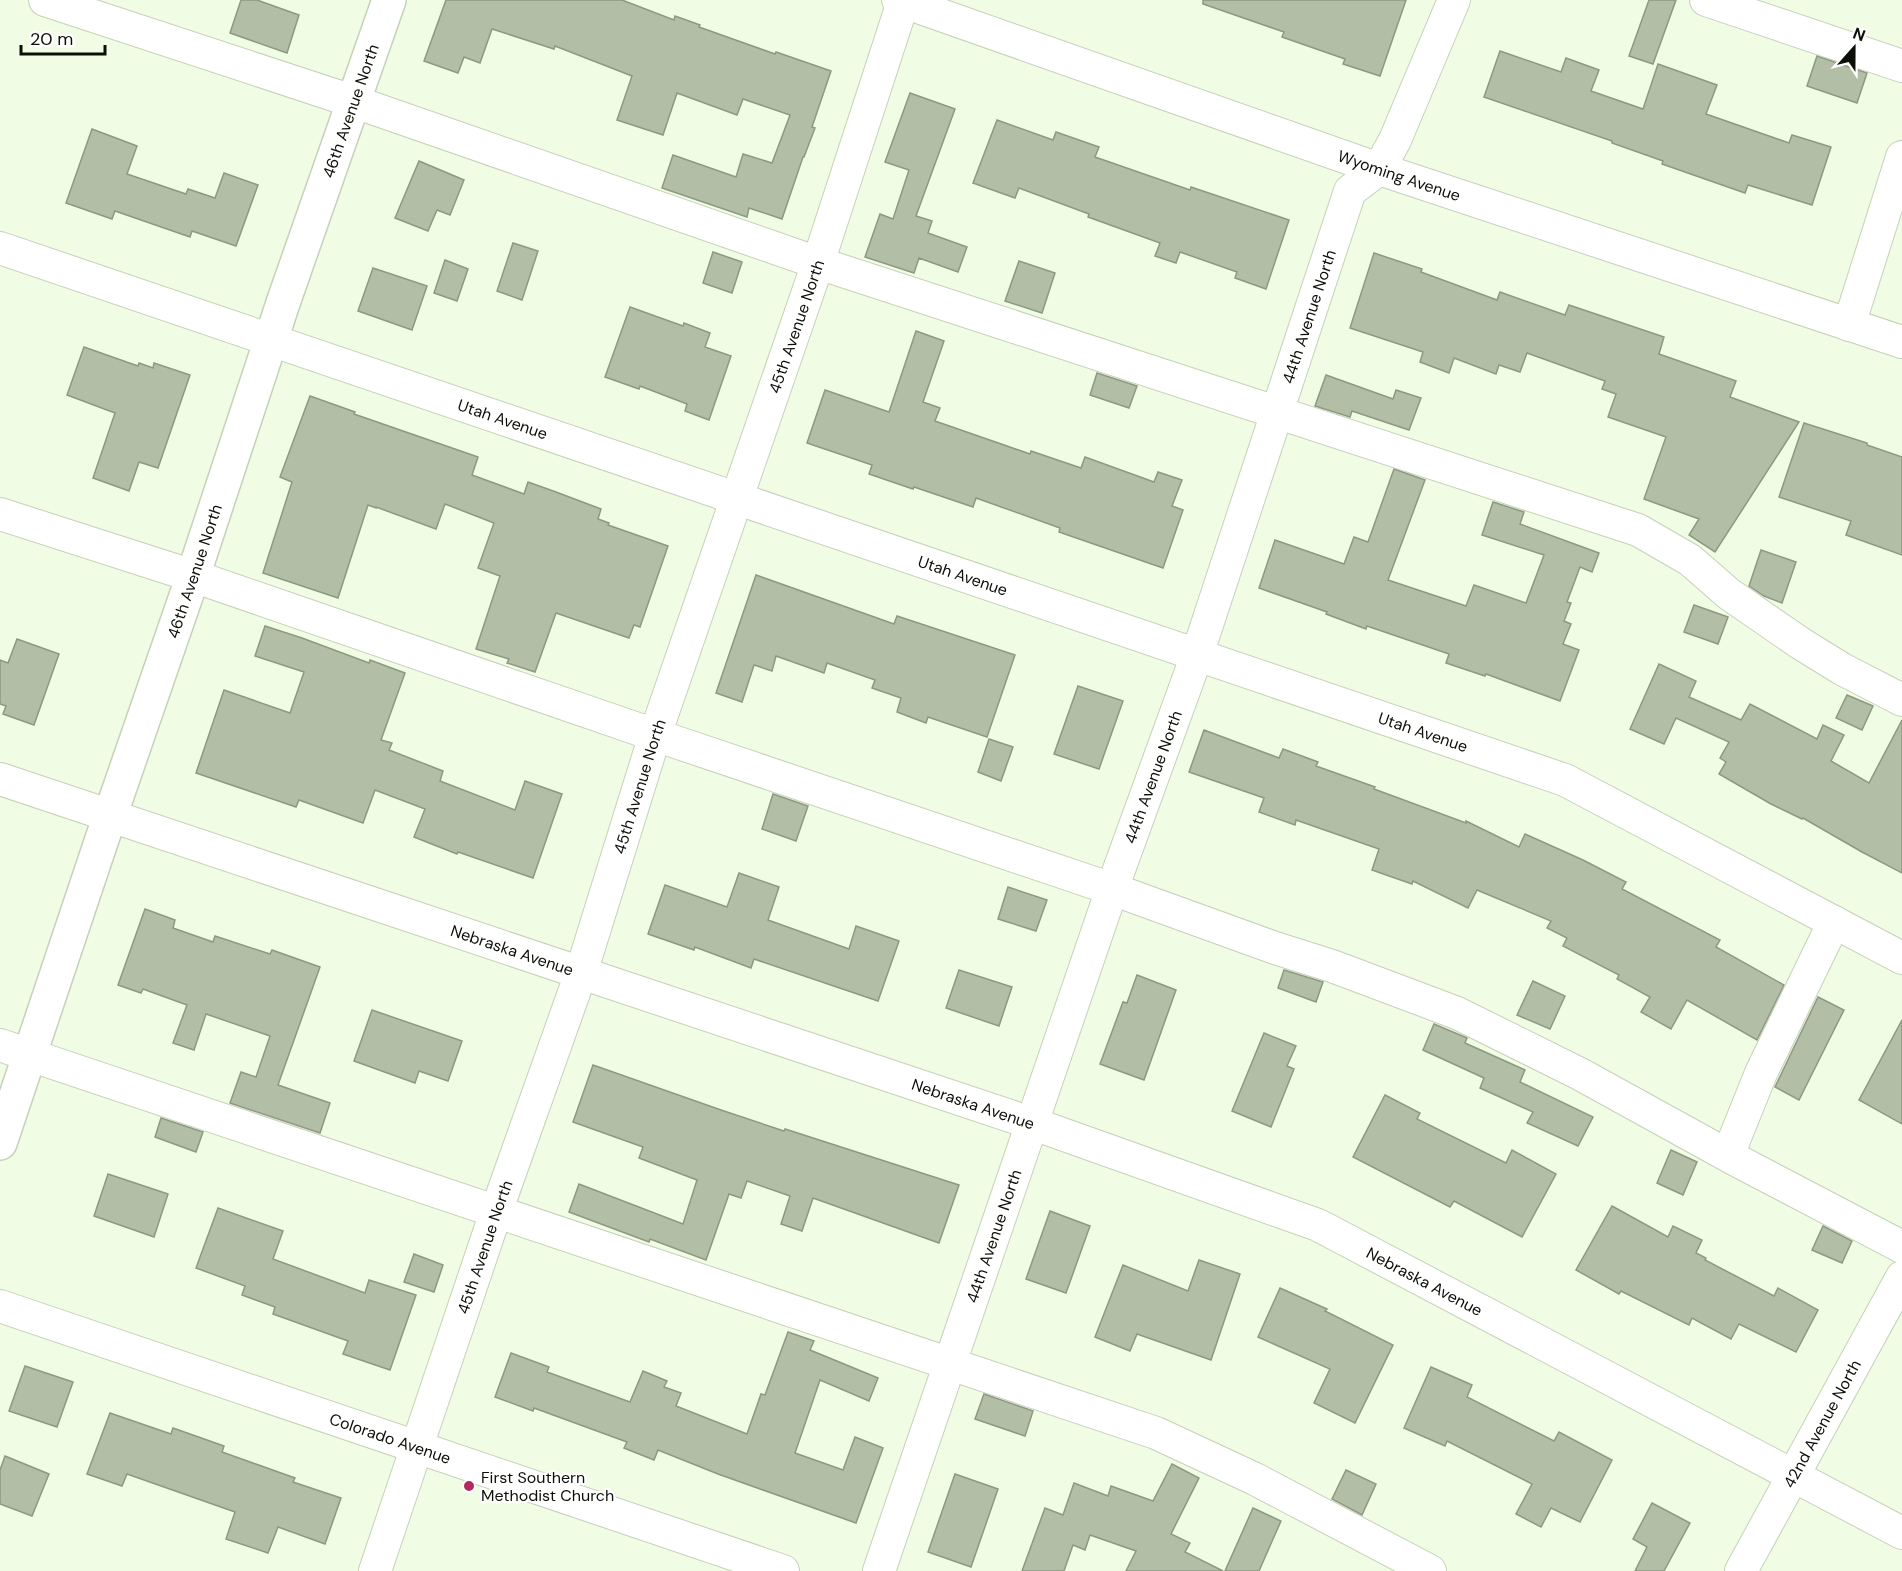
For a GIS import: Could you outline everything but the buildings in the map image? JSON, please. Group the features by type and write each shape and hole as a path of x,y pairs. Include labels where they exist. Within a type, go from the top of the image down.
{"main road":[{"name":"46th Avenue North","path":"0,1143 14,1050 110,816 389,0"}],"street":[{"path":"45,0 355,102 818,262 1638,530 1690,560 1729,594 1800,643 1842,669 1902,700"},
{"name":"44th Avenue North","path":"879,1571 1112,889 1197,655 1350,191 1379,169 1395,140 1454,0"},
{"path":"1706,0 1902,66"},
{"name":"Wyoming Avenue","path":"909,2 1379,169 1902,342"},
{"name":"45th Avenue North","path":"375,1571 496,1212 580,973 656,735 736,498 909,2"},
{"path":"1849,324 1902,157"},
{"name":"Utah Avenue","path":"0,248 1565,780 1902,958"},
{"path":"0,514 193,576 1112,889 1457,1012 1580,1074 1902,1247"},
{"name":"Nebraska Avenue","path":"0,779 1031,1123 1318,1225 1902,1533"},
{"path":"1728,1155 1761,1073 1834,922"},
{"path":"14,1050 1156,1433 1255,1479 1430,1571"},
{"name":"42nd Avenue North","path":"1740,1571 1902,1277"},
{"name":"Colorado Avenue","path":"0,1306 783,1571"}],"place":[{"name":"First Southern Methodist Church","path":"469,1486"}]}
